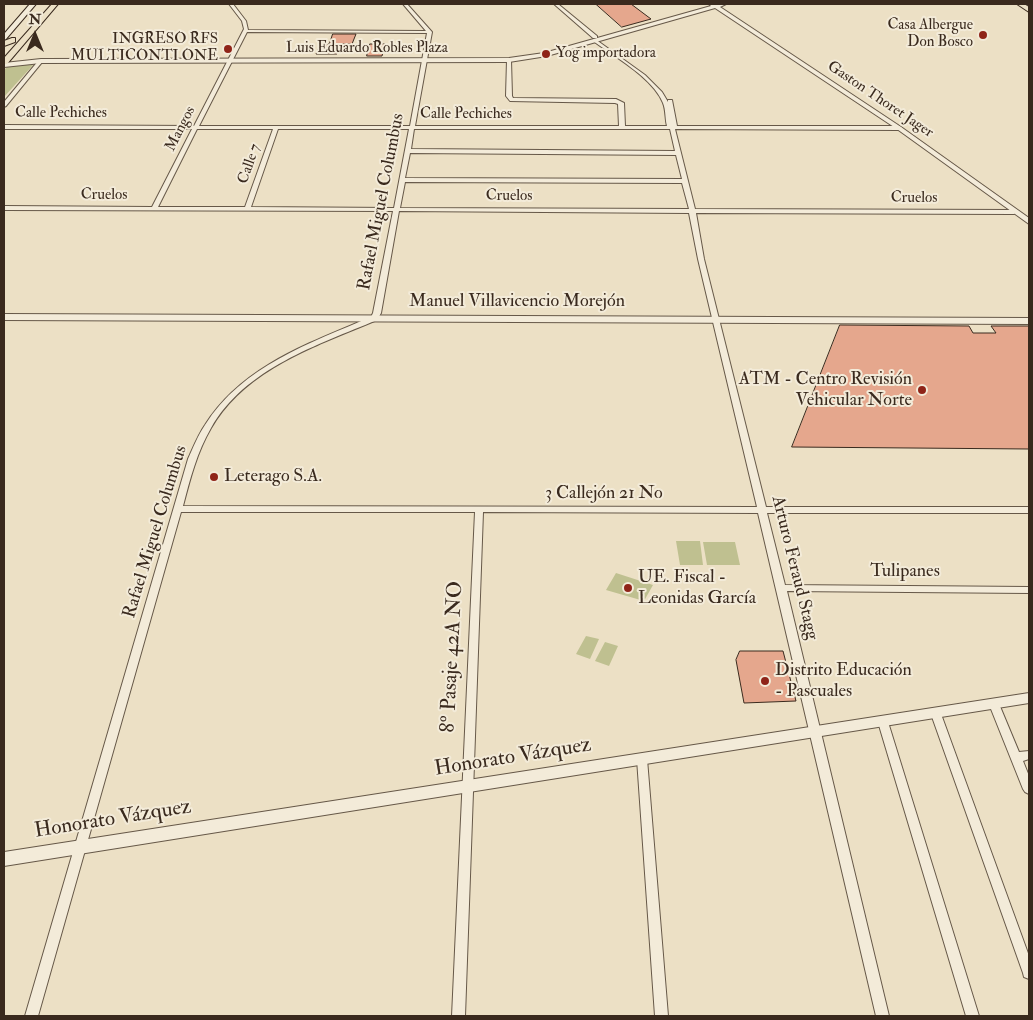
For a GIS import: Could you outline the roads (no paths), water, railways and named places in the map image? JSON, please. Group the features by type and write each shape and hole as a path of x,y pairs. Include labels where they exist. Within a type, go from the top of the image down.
{"main road":[{"path":"4,38 33,4"},
{"path":"4,44 12,40 46,4"},
{"path":"5,58 55,4"},
{"path":"28,34 66,4"},
{"path":"1020,4 1029,10"},
{"path":"5,58 12,40"}],"street":[{"path":"231,4 244,21 245,31 430,32"},
{"path":"405,4 430,32"},
{"name":"Arturo Feraud Stagg","path":"556,4 658,91 664,101 668,125 672,128 692,210 701,259 816,732 882,1016"},
{"name":"Luis Eduardo Robles Plaza","path":"5,58 41,61 509,60 545,55 716,4"},
{"name":"Gaston Thoret Jager","path":"716,4 899,128 1029,222"},
{"name":"Gaston Thoret Jager","path":"716,4 897,122 1029,215"},
{"name":"Mangos","path":"154,208 245,31"},
{"name":"Rafael Miguel Columbus","path":"31,1016 192,459 209,422 235,391 276,362 328,336 374,318 378,313 430,32"},
{"name":"Luis Eduardo Robles Plaza","path":"425,60 509,58 597,39"},
{"name":"Luis Eduardo Robles Plaza","path":"5,58 231,61"},
{"path":"509,60 509,96 512,100 616,101 621,104 622,128"},
{"path":"4,105 41,61"},
{"name":"Calle Pechiches","path":"4,127 899,128"},
{"name":"Calle 7","path":"247,209 276,128"},
{"path":"408,151 678,153"},
{"path":"403,180 684,181"},
{"name":"Cruelos","path":"4,208 1014,212"},
{"name":"Manuel Villavicencio Morejón","path":"4,317 1029,321"},
{"name":"3 Callejón 21 No","path":"178,509 1029,510"},
{"name":"8º Pasaje 42A NO","path":"458,1016 466,787 479,510"},
{"name":"Tulipanes","path":"780,588 1029,590"},
{"name":"Honorato Vázquez","path":"4,859 1029,698"},
{"path":"994,704 1028,785"},
{"path":"936,714 1029,973"},
{"path":"883,722 972,1016"},
{"path":"1016,757 1029,755"},
{"path":"642,760 662,1016"}],"place":[{"name":"Casa Albergue Don Bosco","path":"983,35"},
{"name":"INGRESO RFS MULTICONTI ONE","path":"228,49"},
{"name":"Yog importadora","path":"546,54"},
{"name":"ATM - Centro Revisión Vehicular Norte","path":"922,390"},
{"name":"Leterago S.A.","path":"214,477"},
{"name":"UE. Fiscal - Leonidas García","path":"628,588"},
{"name":"Distrito Educación - Pascuales","path":"765,681"}]}
